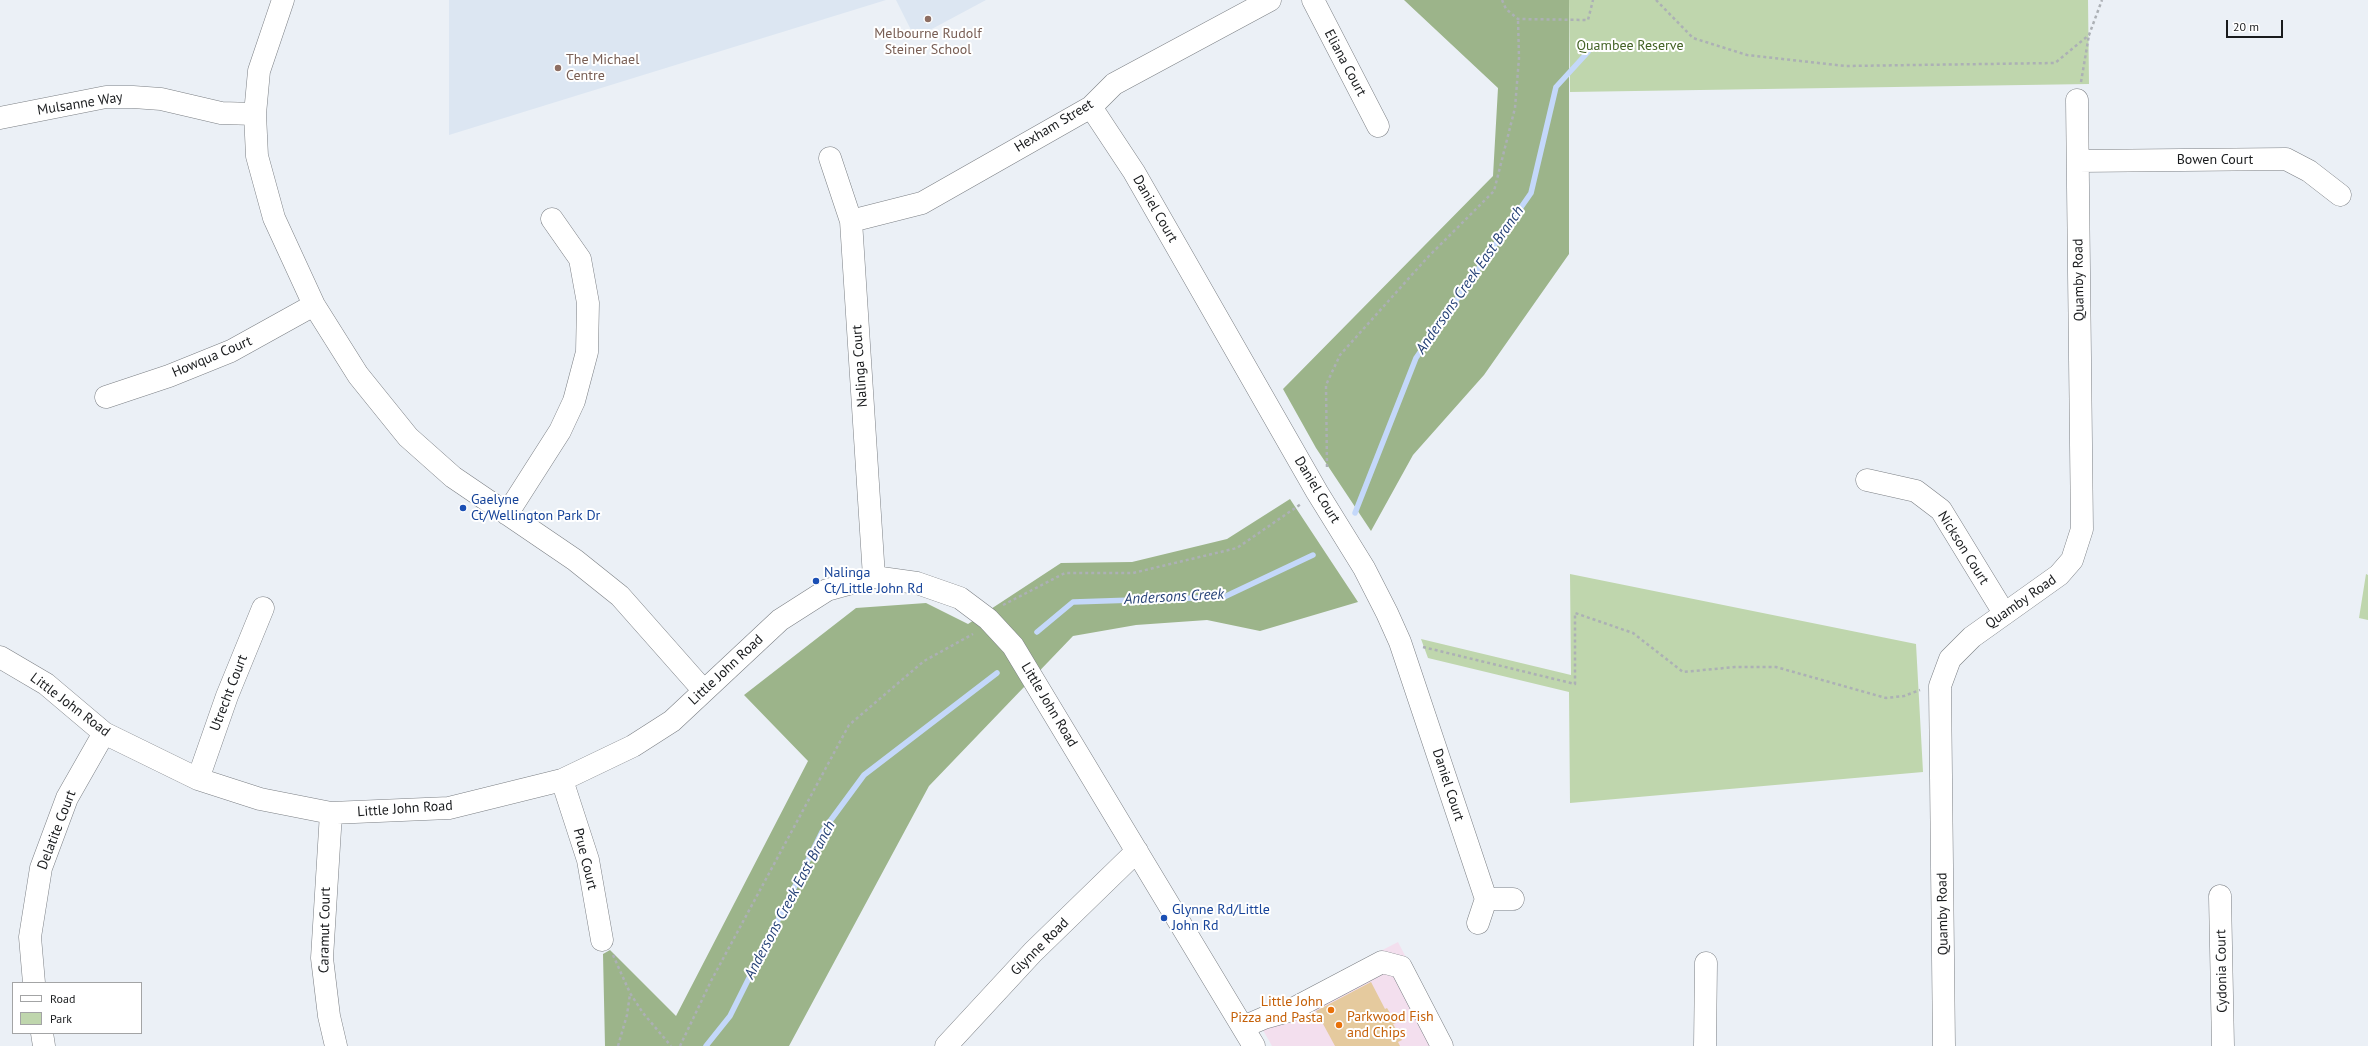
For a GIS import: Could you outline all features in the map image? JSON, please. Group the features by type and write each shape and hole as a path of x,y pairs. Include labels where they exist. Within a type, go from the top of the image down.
{"street":[{"path":"284,0 259,71 255,114 257,156 274,218 314,305 358,375 408,437 453,477 575,560 620,596 704,691"},
{"name":"Hexham Street","path":"850,221 922,203 1091,107 1114,84 1270,0"},
{"name":"Eliana Court","path":"1313,0 1378,126"},
{"name":"Mulsanne Way","path":"0,118 106,98 133,97 161,99 221,113 255,114"},
{"name":"Quamby Road","path":"1944,1046 1940,686 1950,659 1972,637 2004,613 2059,576 2072,560 2082,529 2077,100"},
{"name":"Daniel Court","path":"1091,107 1134,172 1317,492 1364,568 1400,642 1486,899"},
{"name":"Nalinga Court","path":"830,158 850,221 874,577"},
{"name":"Bowen Court","path":"2078,161 2286,159 2309,171 2340,195"},
{"path":"507,514 543,459 574,401 586,352 588,303 580,259 552,219"},
{"name":"Howqua Court","path":"106,397 169,376 231,351 314,305"},
{"name":"Nickson Court","path":"1867,480 1916,491 1941,510 2004,613"},
{"name":"Little John Road","path":"0,656 46,684 104,733 198,779 260,799 331,813 448,808 562,780 633,746 672,722 780,620 827,590 874,577 917,583 960,598 988,619 1013,646 1254,1046"},
{"name":"Utrecht Court","path":"198,779 226,696 263,608"},
{"name":"Delatite Court","path":"34,982 30,937 41,868 67,798 104,733"},
{"name":"Prue Court","path":"562,780 588,860 602,940"},
{"name":"Caramut Court","path":"331,813 322,958 328,1016 336,1046"},
{"name":"Glynne Road","path":"946,1046 1033,952 1137,851"},
{"name":"Cydonia Court","path":"2220,896 2223,1046"},
{"path":"1478,923 1486,899 1513,899"},
{"path":"1243,1027 1264,1018 1289,1011 1382,962 1401,967 1442,1046"},
{"path":"1705,1046 1706,963"},
{"path":"42,1034 44,1046"}],"path":[{"path":"1502,0 1506,8 1518,19 1588,20 1593,0"},
{"path":"1656,0 1693,38 1747,55 1845,66 2055,63 2089,35"},
{"path":"2077,100 2086,64 2089,35 2102,0"},
{"path":"1326,469 1328,449 1326,385 1340,355 1427,258 1494,191 1515,108 1519,58 1518,19"},
{"path":"1001,606 1065,573 1133,573 1237,548 1305,501"},
{"path":"1400,642 1575,684 1575,614 1633,633 1683,672 1735,666 1776,668 1886,698 1904,696 1913,692 1940,686"},
{"path":"680,1046 711,980 850,725 924,661 975,632"},
{"path":"602,940 618,964 630,993 643,1013 671,1046"},
{"path":"618,1046 627,1015 630,993"}],"shaded area":[{"name":"The Michael Centre","path":"449,0 886,0 449,135"},
{"name":"Melbourne Rudolf Steiner School","path":"896,0 986,0 915,38"},
{"path":"1398,942 1452,1046 1272,1046 1255,1016"}],"green space":[{"path":"1404,0 1569,0 1569,254 1484,375 1413,455 1371,531 1316,448 1283,389 1493,176 1498,88"},
{"name":"Quambee Reserve","path":"1569,0 2088,0 2089,84 1570,92"},
{"path":"1290,499 1358,602 1260,631 1207,620 1136,625 1073,636 929,786 789,1046 605,1046 603,954 610,950 676,1016 808,761 744,695 856,608 926,603 968,624 1061,563 1132,562 1227,539"},
{"path":"1570,574 1916,644 1923,772 1570,803 1569,692 1428,658 1421,639 1571,675"},
{"path":"2366,574 2368,575 2368,620 2359,618"}],"building":[{"path":"1371,982 1385,1009 1387,1008 1396,1023 1393,1024 1402,1040 1398,1042 1400,1046 1335,1046 1316,1011"}],"waterway":[{"name":"Andersons Creek East Branch","path":"1355,513 1416,358 1531,193 1556,87 1588,52"},
{"name":"Andersons Creek","path":"1037,632 1073,602 1224,597 1313,555"},
{"name":"Andersons Creek East Branch","path":"706,1046 730,1016 822,832 864,775 997,673"}],"place":[{"name":"Melbourne Rudolf Steiner School","path":"928,19"},
{"name":"The Michael Centre","path":"558,68"},
{"name":"Gaelyne Ct/Wellington Park Dr","path":"463,508"},
{"name":"Nalinga Ct/Little John Rd","path":"816,581"},
{"name":"Glynne Rd/Little John Rd","path":"1164,918"},
{"name":"Little John Pizza and Pasta","path":"1331,1010"},
{"name":"Parkwood Fish and Chips","path":"1339,1025"}]}
